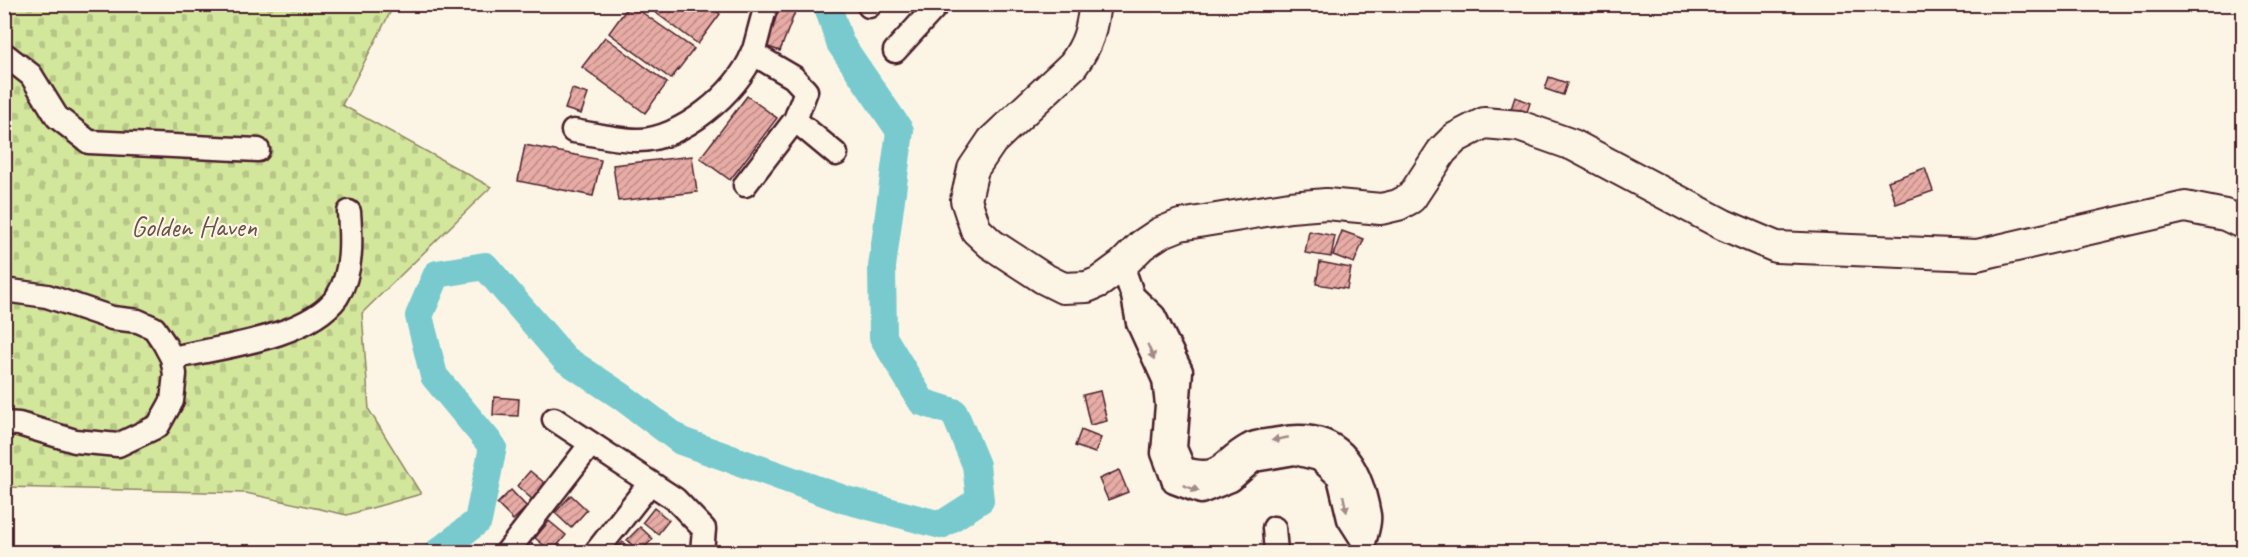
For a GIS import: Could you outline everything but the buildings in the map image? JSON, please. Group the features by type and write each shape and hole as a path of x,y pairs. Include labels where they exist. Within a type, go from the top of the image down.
{"main road":[{"path":"1095,4 1091,36 1083,51 1073,65 992,141 973,169 966,200 976,230 991,244 1053,284 1069,288 1086,287 1122,265 1142,245 1160,233 1208,218 1326,204 1381,209 1398,205 1411,198 1442,151 1455,138 1484,123 1519,126 1573,145 1724,225 1776,247 1977,255 2186,207 2225,215 2244,224"}],"street":[{"path":"573,131 638,140 674,130 708,111 734,84 752,53 766,4"},
{"path":"895,51 938,4"},
{"path":"745,185 795,120 806,91 793,77 752,53"},
{"path":"4,54 32,75 57,117 89,142 258,150"},
{"path":"795,120 836,154"},
{"path":"172,358 307,323 337,296 349,263 349,212"},
{"path":"1122,265 1133,296 1154,316 1173,376 1175,448 1184,469 1204,474 1221,467 1249,445 1300,435 1324,441 1345,454 1359,473 1370,518 1363,547"},
{"path":"4,290 47,296 112,318 138,321 154,328 172,358 175,374 172,401 158,426 118,445 75,441 19,424 4,423"},
{"path":"554,418 675,500 704,528 702,552"},
{"path":"507,552 591,444"},
{"path":"596,552 650,483"},
{"path":"1274,528 1276,552"}],"green space":[{"name":"Golden Haven","path":"5,5 394,5 342,105 491,187 362,313 369,410 421,494 347,515 246,493 5,487"}],"waterway":[{"path":"438,552 478,521 493,447 434,376 419,316 437,274 485,266 565,359 621,396 681,441 846,500 941,525 980,500 976,465 954,412 922,402 883,337 882,267 900,131 840,43 827,4"}]}
